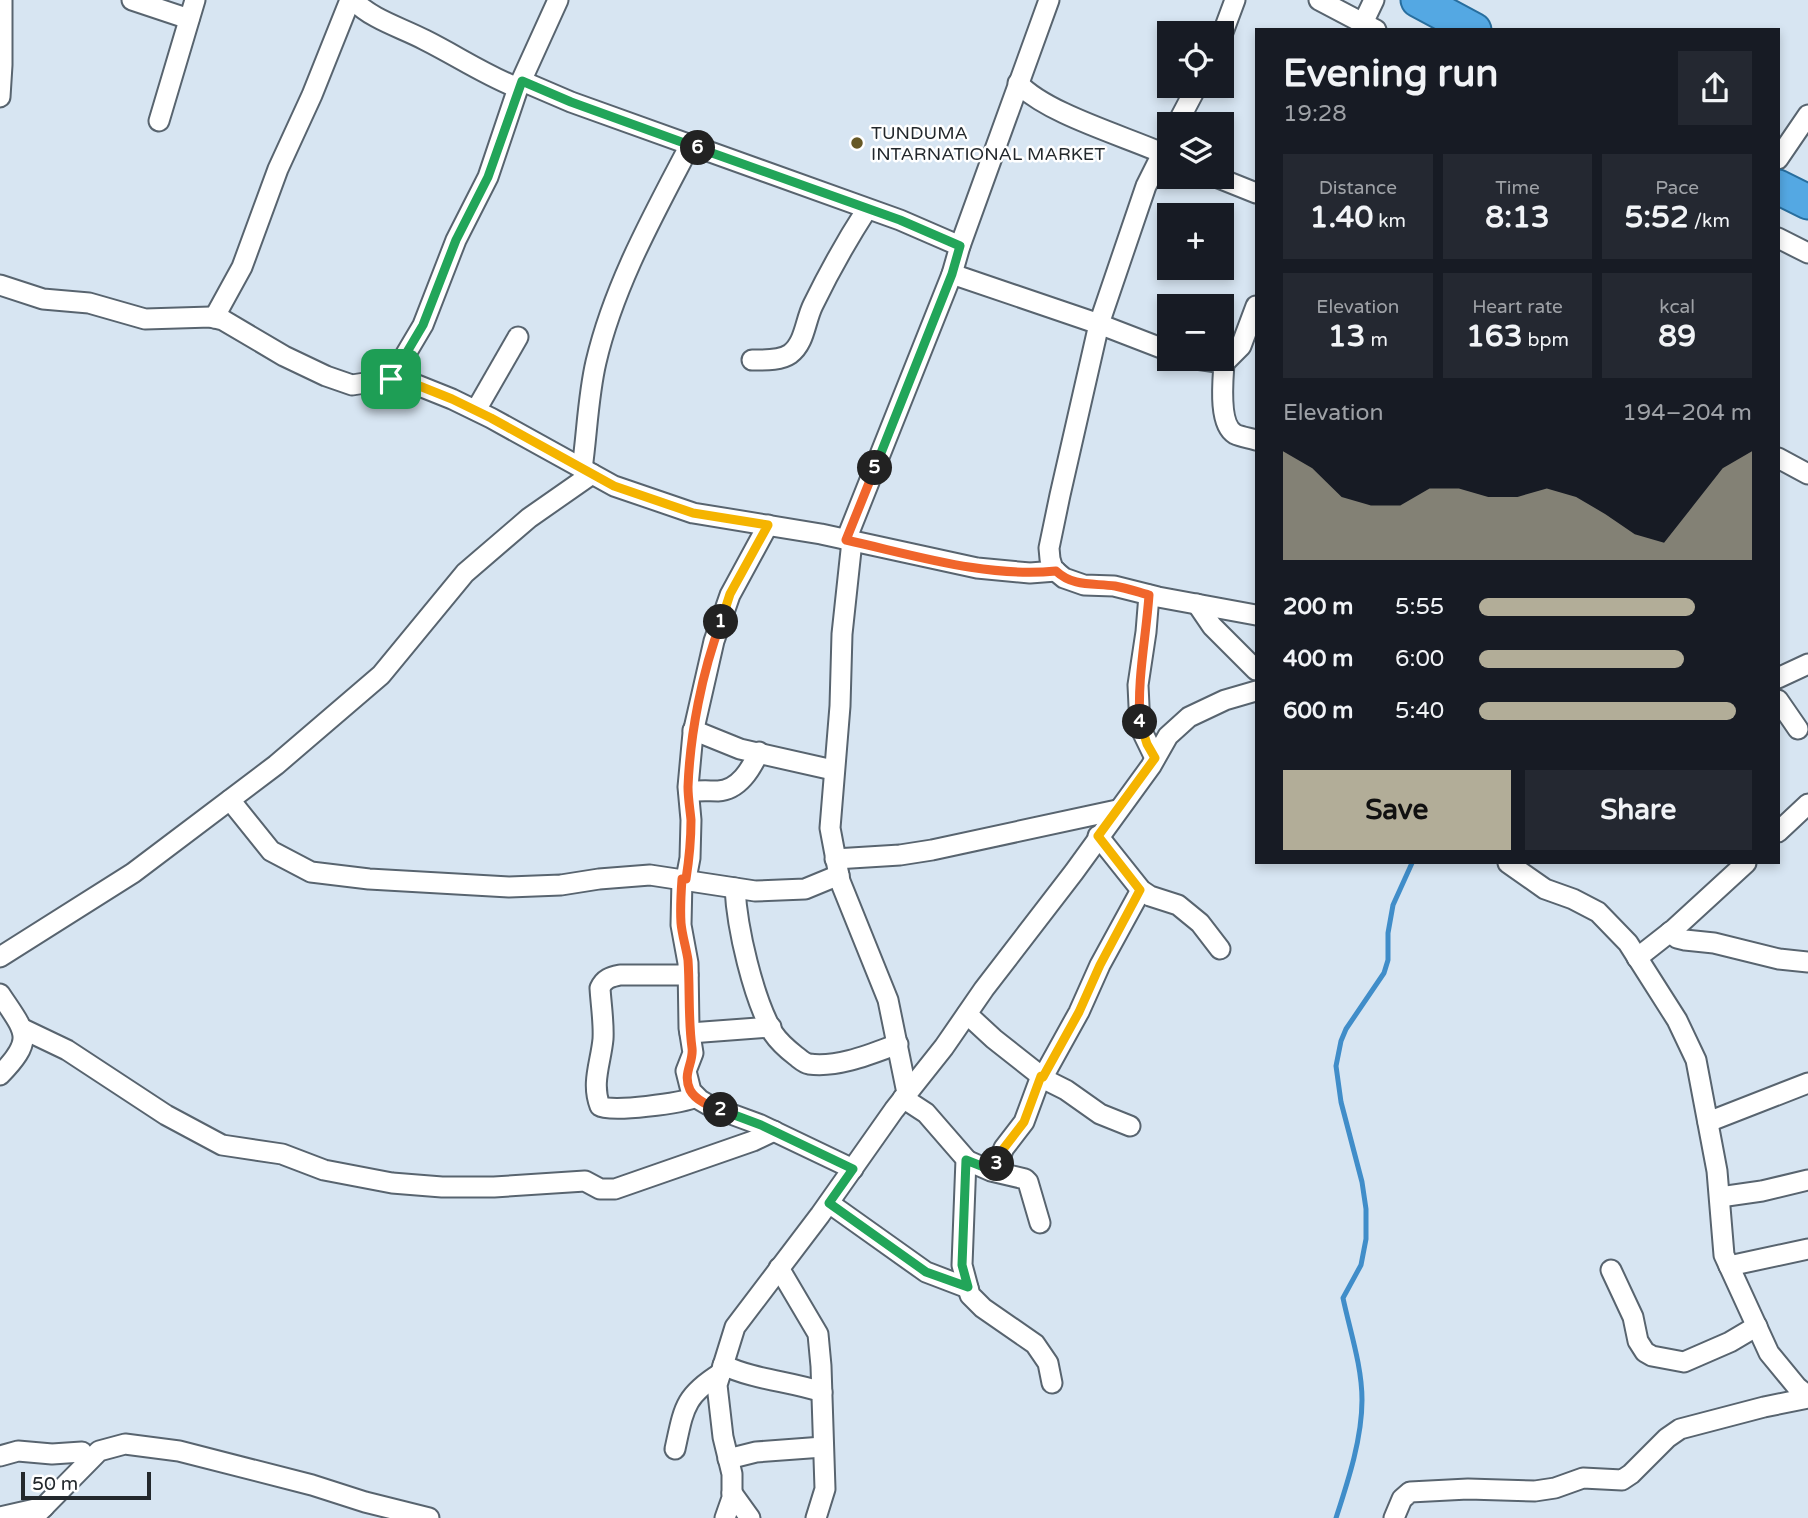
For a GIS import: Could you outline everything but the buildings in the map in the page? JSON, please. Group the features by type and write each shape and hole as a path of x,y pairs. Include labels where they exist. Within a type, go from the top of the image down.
{"highway":[{"path":"1418,0 1470,28"},
{"path":"1780,188 1808,202"}],"street":[{"path":"0,97 2,0"},
{"path":"132,0 192,10 159,121"},
{"path":"214,318 242,267 278,169 352,0 382,21 423,38 485,74 520,84 900,220 960,246"},
{"path":"391,379 423,325 456,240 488,177 520,84 558,0"},
{"path":"1040,1223 1028,1182 966,1160 926,1113 905,1095 888,1000 837,867 830,828 849,540 952,274 1017,83 1049,0"},
{"path":"1228,21 1236,0"},
{"path":"1319,0 1369,27 1374,0"},
{"path":"1017,83 1027,93 1048,105 1157,145"},
{"path":"1780,156 1808,115"},
{"path":"0,957 133,873 276,765 381,675 465,573 587,471 596,363 612,309 645,232 690,145"},
{"path":"1157,167 1146,186 1099,324 1049,548 1053,569 1063,578 1084,584 1114,586 1255,615"},
{"path":"1234,184 1255,193"},
{"path":"752,360 787,356 795,349 811,308 830,271 867,209"},
{"path":"1780,239 1808,253"},
{"path":"952,274 1099,324 1157,347"},
{"path":"0,285 43,299 89,303 145,319 214,318 326,376 352,385 391,379 412,383 476,410 614,486 693,513 849,540 977,568 1030,573 1056,571"},
{"path":"1234,353 1241,346 1255,309"},
{"path":"476,410 518,337"},
{"path":"1224,371 1223,400 1228,427 1235,433 1255,440"},
{"path":"1780,459 1808,474"},
{"path":"768,525 730,594 714,641 693,730 688,792 691,820 690,858 684,879 681,925 686,944 693,1053 686,1071 691,1091 712,1107 774,1131 853,1169"},
{"path":"1149,595 1138,685 1140,727 1155,758"},
{"path":"1197,604 1218,633 1255,669"},
{"path":"1780,677 1808,664"},
{"path":"725,1518 732,1493 732,1474 723,1437 718,1385 735,1327 829,1203 905,1095 1074,872 1168,736 1189,717 1225,700 1255,691"},
{"path":"1780,702 1803,731"},
{"path":"1780,723 1803,731"},
{"path":"693,730 740,749 833,770"},
{"path":"688,792 721,791 735,784 748,774 759,752"},
{"path":"230,800 271,850 311,872 509,887 561,885 599,878 650,875 755,891 805,889 837,867 932,850 1117,810"},
{"path":"1780,830 1808,804"},
{"path":"1098,836 1140,890 1178,905 1200,923 1220,949"},
{"path":"1509,864 1545,889 1598,912 1628,943 1677,1020 1696,1060 1720,1198 1724,1255 1769,1353 1808,1397"},
{"path":"1637,958 1745,864"},
{"path":"735,888 736,908 758,995 771,1027 783,1045 806,1064 827,1064 898,1044"},
{"path":"994,1171 1004,1148 1024,1122 1042,1077 1079,1012 1100,965 1140,890"},
{"path":"1670,932 1685,940 1714,943 1779,960 1808,962"},
{"path":"688,975 620,975 603,982 600,988 603,1040 596,1072 596,1094 600,1106 610,1110 687,1102 696,1097"},
{"path":"0,994 23,1029 67,1050 166,1115 222,1144 282,1154 324,1170 392,1183 494,1186 585,1181 600,1189 615,1189 753,1141 774,1131"},
{"path":"967,1014 1042,1077 1100,1114 1130,1126"},
{"path":"690,1033 771,1027"},
{"path":"0,1075 23,1045 23,1029"},
{"path":"1708,1122 1808,1083"},
{"path":"966,1160 962,1265 970,1295 983,1308 1035,1344 1048,1363 1052,1383"},
{"path":"1720,1198 1808,1180"},
{"path":"829,1203 926,1272 968,1287"},
{"path":"1729,1266 1808,1249"},
{"path":"779,1268 818,1334 825,1489 816,1518"},
{"path":"1611,1269 1633,1317 1638,1341 1645,1352 1652,1356 1684,1362 1730,1342 1757,1326"},
{"path":"722,1369 762,1379 794,1383 822,1392"},
{"path":"675,1449 689,1399 722,1369"},
{"path":"1394,1518 1402,1499 1410,1492 1535,1491 1555,1488 1583,1478 1622,1480 1680,1429 1808,1397"},
{"path":"0,1517 39,1513 99,1451 125,1444 179,1451 429,1518"},
{"path":"728,1459 755,1452 823,1447"},
{"path":"0,1456 18,1451 52,1454 82,1452"},
{"path":"732,1493 750,1518"}],"waterway":[{"path":"1336,1518 1357,1445 1362,1400 1358,1361 1343,1298 1361,1265 1366,1239 1366,1209 1362,1182 1341,1102 1336,1066 1346,1029 1384,973 1388,960 1388,933 1393,905 1412,864"}],"place":[{"name":"TUNDUMA INTARNATIONAL MARKET","path":"857,143"}],"route":[{"path":"522,81 571,102 900,220 960,246 952,274 846,540 977,568 1030,573 1056,571 1063,578 1084,584 1114,586 1149,595 1138,685 1140,727 1155,758 1098,836 1140,890 1100,965 1079,1012 1043,1077 1041,1076 1024,1122 1004,1148 994,1171 966,1160 962,1265 968,1287 926,1272 829,1203 853,1169 761,1125 700,1101 688,1083 686,1071 693,1053 689,1028 688,963 681,925 681,907 682,879 686,879 690,858 688,787 693,733 714,641 730,594 768,525 693,513 614,486 452,399 412,383 391,379 423,325 456,240 488,177 522,81"}]}
